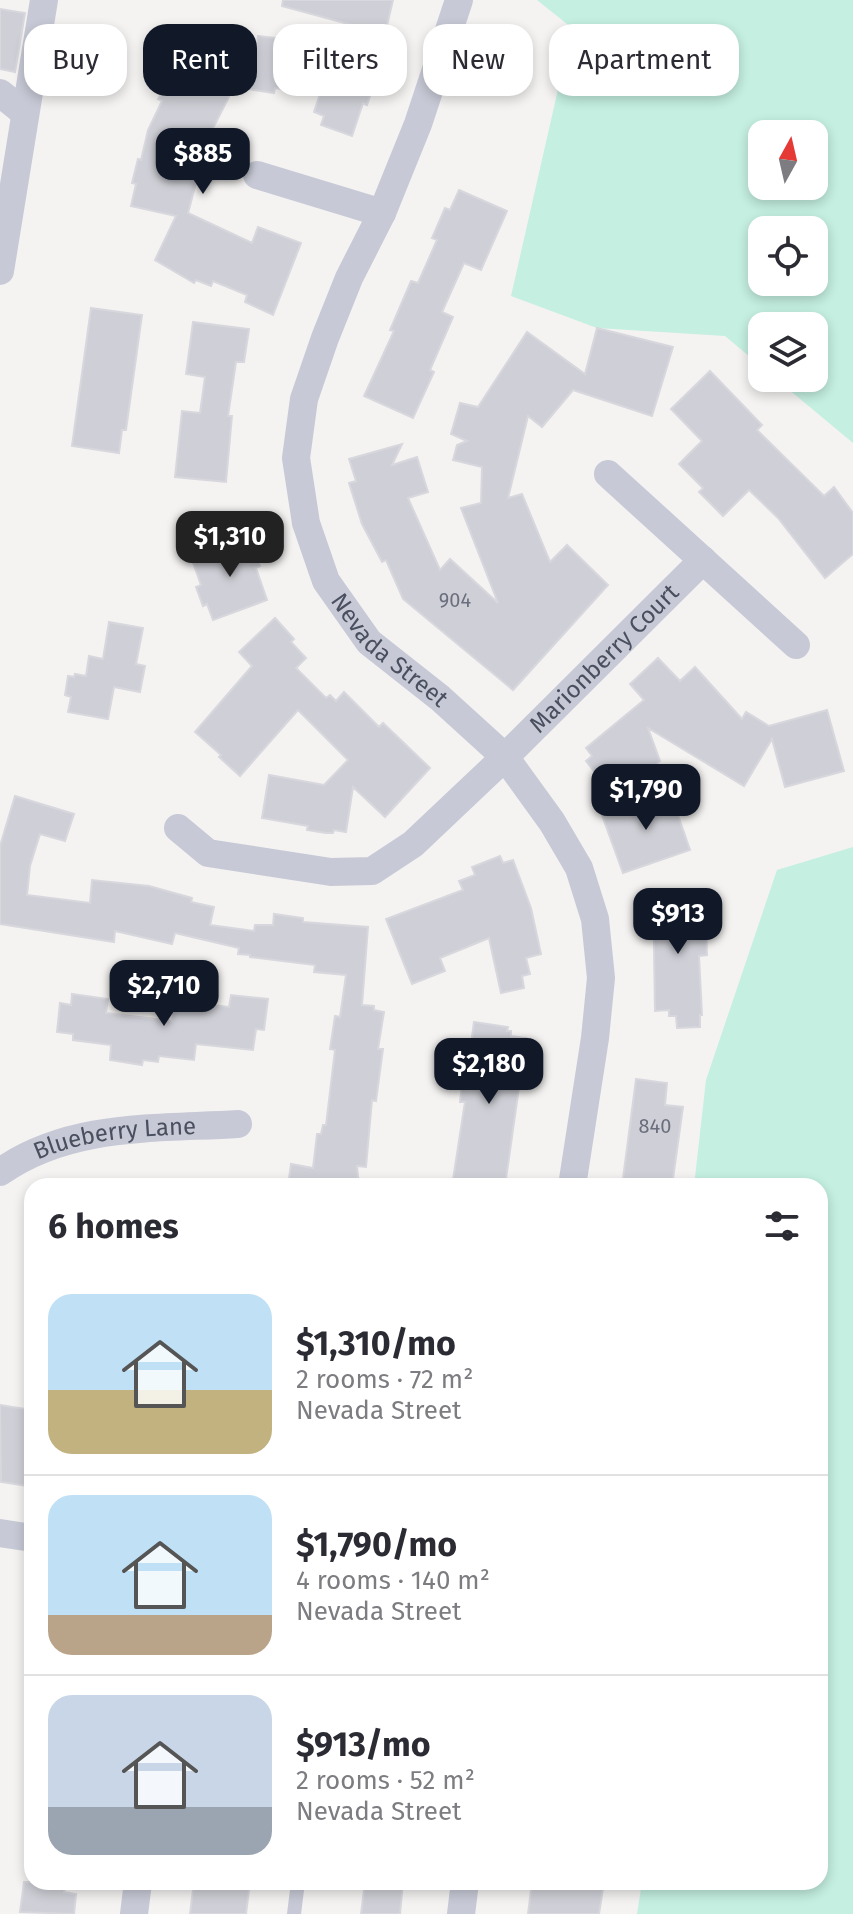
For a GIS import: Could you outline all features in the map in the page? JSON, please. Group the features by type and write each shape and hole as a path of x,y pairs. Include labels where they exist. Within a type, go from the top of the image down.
{"street":[{"path":"0,271 44,0"},
{"name":"Nevada Street","path":"459,0 418,124 382,213 344,290 304,399 296,458 306,523 326,581 369,642 440,698 505,757 552,822 579,868 595,919 601,978 573,1178"},
{"path":"0,93 25,113"},
{"path":"257,175 382,213"},
{"path":"608,474 796,645"},
{"name":"Marionberry Court","path":"178,828 208,853 331,872 372,871 413,844 703,560"},
{"name":"Blueberry Lane","path":"0,1172 48,1145 79,1136 238,1124"},
{"path":"0,1533 24,1537"},
{"path":"134,1914 137,1890"},
{"path":"461,1914 464,1890"}],"lane":[{"path":"294,1914 297,1890"}],"green space":[{"path":"537,0 853,0 853,443 792,392 828,392 828,312 748,312 748,355 725,336 597,328 511,296 557,96 739,96 739,24 567,24"},
{"path":"853,847 853,1914 637,1914 641,1890 828,1890 828,1178 695,1178 706,1080 777,870"}],"building":[{"path":"283,0 393,0 387,24 348,24 282,6"},
{"path":"0,9 25,13 15,72 0,69"},
{"path":"258,36 273,38 273,93 257,90"},
{"path":"160,96 229,96 208,138 188,213 252,243 258,227 301,243 273,315 245,302 247,295 213,281 211,286 196,280 194,283 155,260 176,216 131,206 138,159 141,160 148,130 162,101 158,99"},
{"path":"319,96 370,96 367,105 363,103 352,136 321,125 324,116 314,112"},
{"path":"459,190 507,211 481,270 464,263 442,312 453,317 430,370 434,372 413,418 364,396 394,331 390,330 411,281 418,283 437,240 432,238 445,208 450,210"},
{"path":"91,308 142,315 126,430 122,430 119,453 72,446"},
{"path":"193,322 249,329 244,362 236,362 228,416 232,416 226,482 175,477 182,411 200,413 205,377 186,374"},
{"path":"597,328 673,347 652,416 573,390 542,427 528,416 508,498 522,494 550,562 567,545 608,585 513,690 403,599 386,560 382,562 362,524 349,483 356,481 349,459 402,444 392,465 417,457 428,492 408,498 440,570 450,559 498,603 461,508 481,503 482,467 453,460 457,445 467,441 451,434 460,403 478,407 527,332 585,374"},
{"path":"710,371 762,425 757,430 824,496 834,487 853,513 853,554 825,578 778,518 749,490 723,516 699,492 703,488 679,464 702,441 671,409"},
{"path":"249,538 260,566 256,568 267,600 213,620 207,604 203,606 196,587 201,585 192,560"},
{"path":"275,618 306,658 296,668 326,698 330,695 336,701 344,692 379,727 383,723 430,768 385,817 353,787 346,832 307,830 308,826 262,818 269,775 324,785 348,760 298,710 240,776 195,732 252,666 239,652"},
{"path":"109,622 143,628 136,664 145,666 140,692 114,687 108,719 68,712 71,697 65,695 68,676 86,676 89,656 103,659"},
{"path":"658,658 680,681 695,667 742,719 746,712 769,726 827,710 844,771 785,787 772,739 744,786 648,728 660,761 614,797 586,761 592,756 586,748 644,700 630,684"},
{"path":"670,792 690,850 623,873 602,815"},
{"path":"15,796 74,814 65,841 40,834 30,866 27,895 90,903 92,880 149,886 192,898 191,902 214,907 210,925 254,931 255,925 273,925 274,914 303,918 303,922 368,927 362,1005 374,1006 374,1010 384,1012 378,1049 383,1049 376,1101 372,1100 366,1167 357,1166 358,1178 289,1178 291,1164 313,1168 317,1134 321,1134 323,1125 326,1125 335,1050 330,1049 335,1016 340,1017 346,975 314,972 315,965 250,957 238,954 239,948 175,933 172,944 115,931 114,942 0,924 0,846"},
{"path":"500,856 503,863 513,860 531,908 541,954 526,958 530,974 522,976 524,988 501,993 489,938 440,958 445,971 412,984 386,919 463,890 459,881 475,875 472,867"},
{"path":"694,889 695,921 706,921 707,955 699,956 702,1015 700,1027 677,1028 676,1016 669,1016 669,1010 655,1011 653,890"},
{"path":"72,994 108,999 106,1013 172,1021 175,1000 229,1007 231,995 268,999 264,1030 256,1029 253,1050 196,1044 194,1060 159,1056 158,1062 143,1060 142,1065 110,1060 111,1045 73,1040 73,1034 57,1032 60,1003 71,1005"},
{"path":"474,1022 508,1027 511,1036 526,1038 506,1178 453,1178 465,1102 460,1102 464,1067 468,1067"},
{"path":"636,1079 667,1083 665,1105 683,1107 673,1178 623,1178"},
{"path":"0,1405 24,1409 24,1485 1,1482"},
{"path":"24,1882 24,1890 64,1890 76,1894 74,1914 20,1912"},
{"path":"193,1890 249,1890 246,1914 190,1914"},
{"path":"364,1890 402,1890 400,1914 361,1914"},
{"path":"531,1890 603,1890 599,1914 528,1914"}]}
